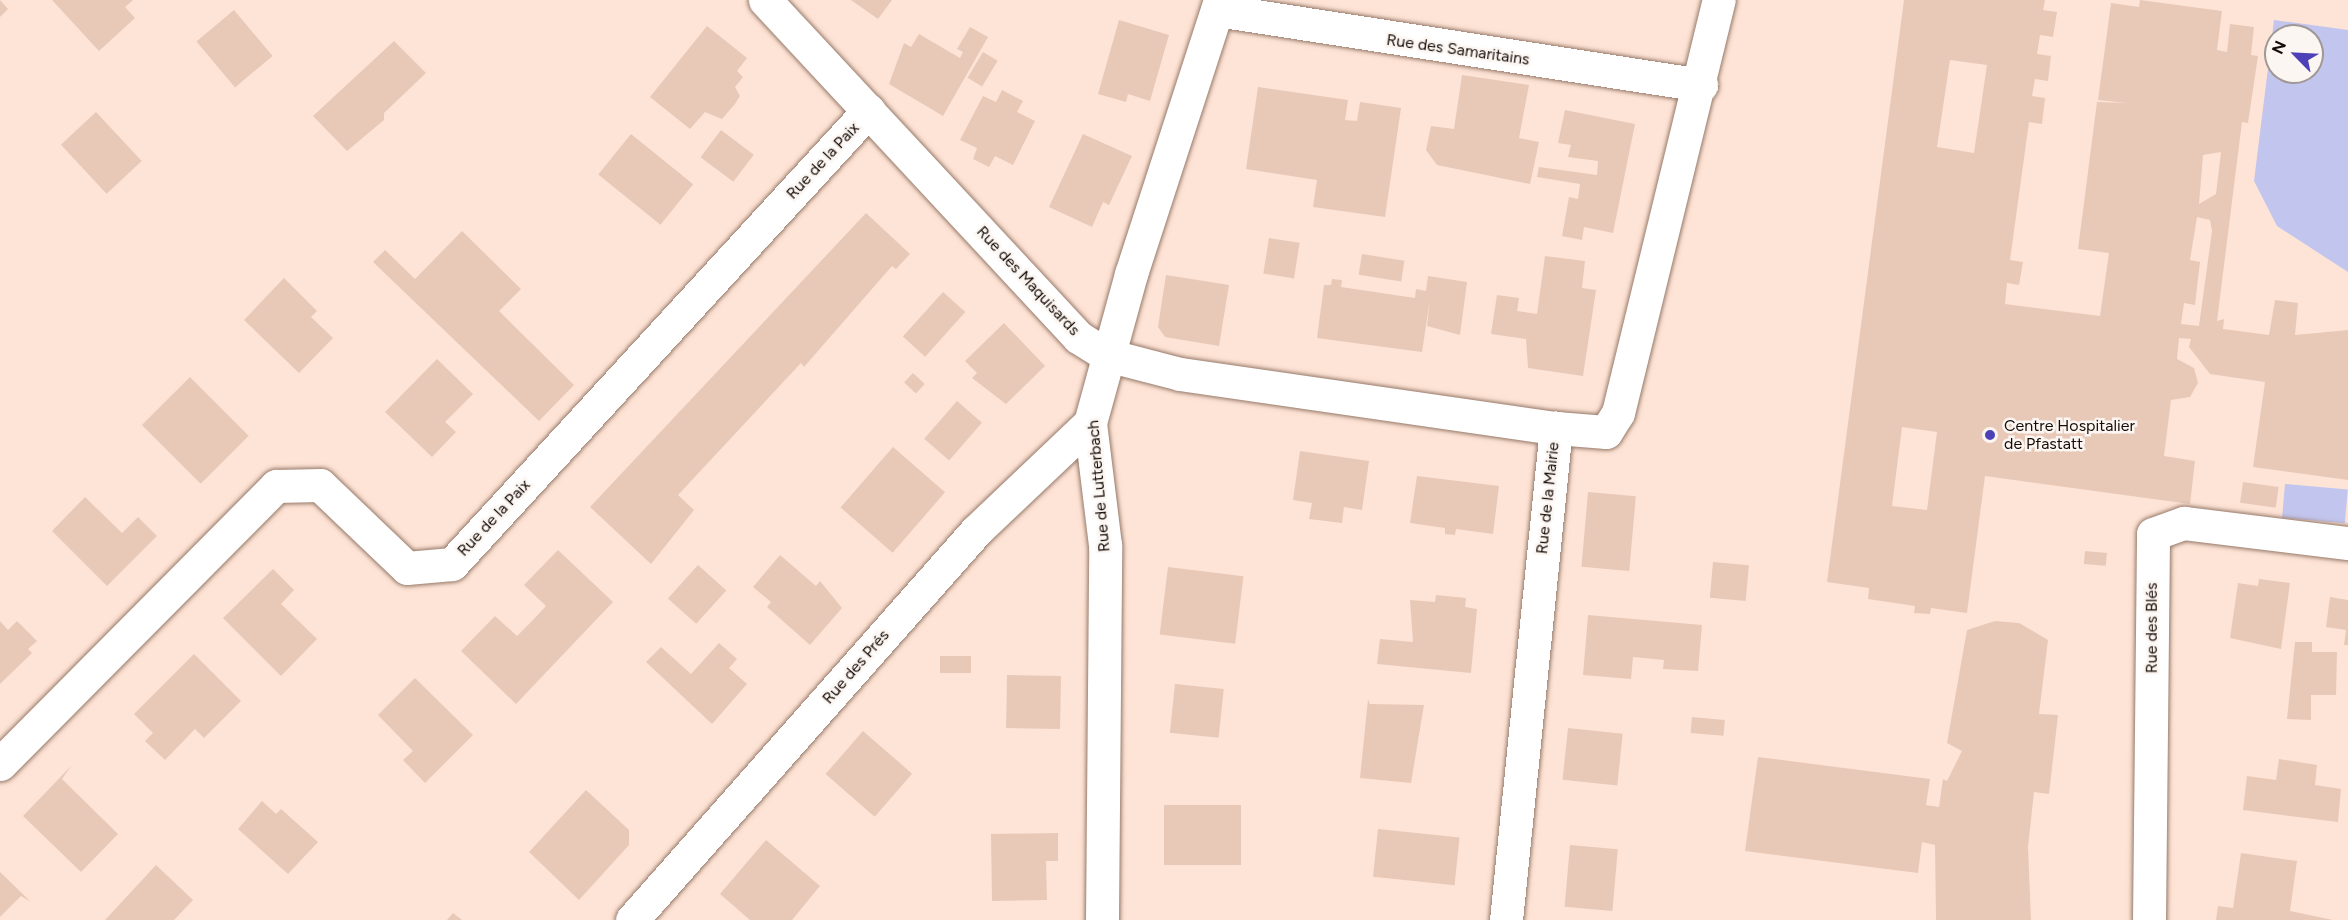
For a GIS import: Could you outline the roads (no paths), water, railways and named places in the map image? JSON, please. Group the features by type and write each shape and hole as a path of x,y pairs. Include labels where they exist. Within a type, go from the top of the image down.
{"street":[{"name":"Rue des Maquisards","path":"765,0 1078,337 1107,356 1180,374 1556,428"},
{"name":"Rue de la Mairie","path":"1506,920 1556,428 1606,432 1618,413 1701,86 1719,0"},
{"name":"Rue des Samaritains","path":"1219,5 1701,86"},
{"name":"Rue de Lutterbach","path":"1102,920 1105,545 1090,423 1107,356 1219,5"},
{"name":"Rue de la Paix","path":"0,764 276,486 320,485 407,568 452,564 869,110"},
{"name":"Rue des Prés","path":"632,920 976,531 1090,423"},
{"name":"Rue des Blés","path":"2149,920 2152,534 2184,523 2348,543"}],"place":[{"name":"Centre Hospitalier de Pfastatt","path":"1990,435"}]}
